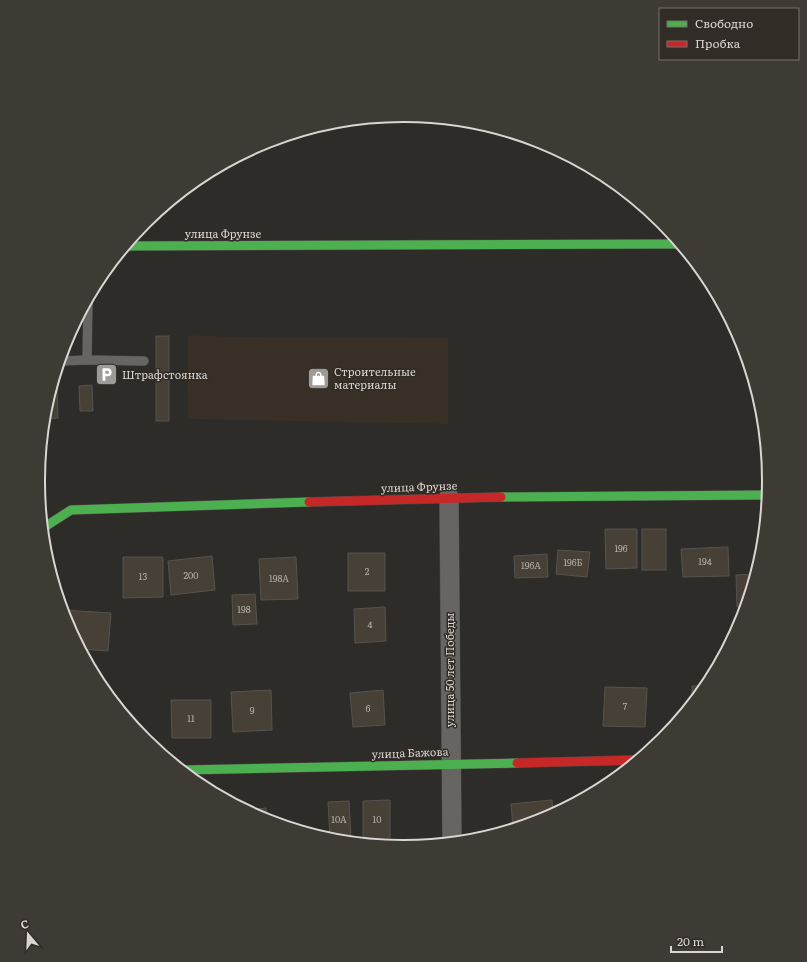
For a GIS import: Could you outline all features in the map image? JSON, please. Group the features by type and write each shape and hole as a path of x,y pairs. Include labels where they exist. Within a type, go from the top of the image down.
{"street":[{"name":"улица Фрунзе","path":"133,246 672,244"},
{"name":"улица Фрунзе","path":"48,525 71,510 449,497 761,495"},
{"name":"улица 50 лет Победы","path":"449,497 450,764 452,836"},
{"name":"улица Бажова","path":"192,770 628,760"}],"lane":[{"path":"87,360 88,311"},
{"path":"66,361 144,361"}],"shaded area":[{"name":"Строительные материалы","path":"188,335 233,337 448,338 448,424 187,419"}],"building":[{"path":"156,336 169,336 169,421 156,421"},
{"path":"92,385 93,411 80,411 79,386"},
{"path":"57,388 58,418 51,419"},
{"path":"605,529 637,529 637,568 606,569"},
{"path":"642,529 666,529 666,570 642,570"},
{"path":"728,547 729,576 683,577 681,549"},
{"path":"558,550 590,552 587,577 556,574"},
{"path":"348,553 385,553 385,591 348,591"},
{"path":"547,554 548,577 515,578 514,556"},
{"path":"212,556 215,590 171,595 168,561"},
{"path":"123,557 163,557 163,597 123,598"},
{"path":"296,557 298,599 261,600 259,559"},
{"path":"750,574 739,607 737,607 736,575"},
{"path":"255,594 257,624 233,625 232,595"},
{"path":"385,607 386,641 355,643 354,609"},
{"path":"69,610 111,613 108,651 87,649"},
{"path":"692,686 698,686 692,694"},
{"path":"605,687 647,688 645,727 603,726"},
{"path":"271,690 272,730 233,732 231,692"},
{"path":"383,690 385,725 353,727 350,693"},
{"path":"171,700 211,700 211,738 172,738"},
{"path":"390,800 390,839 363,837 363,801"},
{"path":"552,800 553,807 512,822 511,804"},
{"path":"349,801 351,835 330,832 328,802"},
{"path":"266,808 266,812 266,812 259,809"}],"traffic: fast":[{"path":"133,246 672,244"},
{"path":"501,497 761,495"},
{"path":"48,525 71,510 309,502"},
{"path":"192,770 517,763"}],"traffic: jam":[{"path":"309,502 501,497"},
{"path":"517,763 628,760"}],"place":[{"name":"Штрафстоянка","path":"106,375"},
{"name":"Строительные материалы","path":"318,378"}]}
